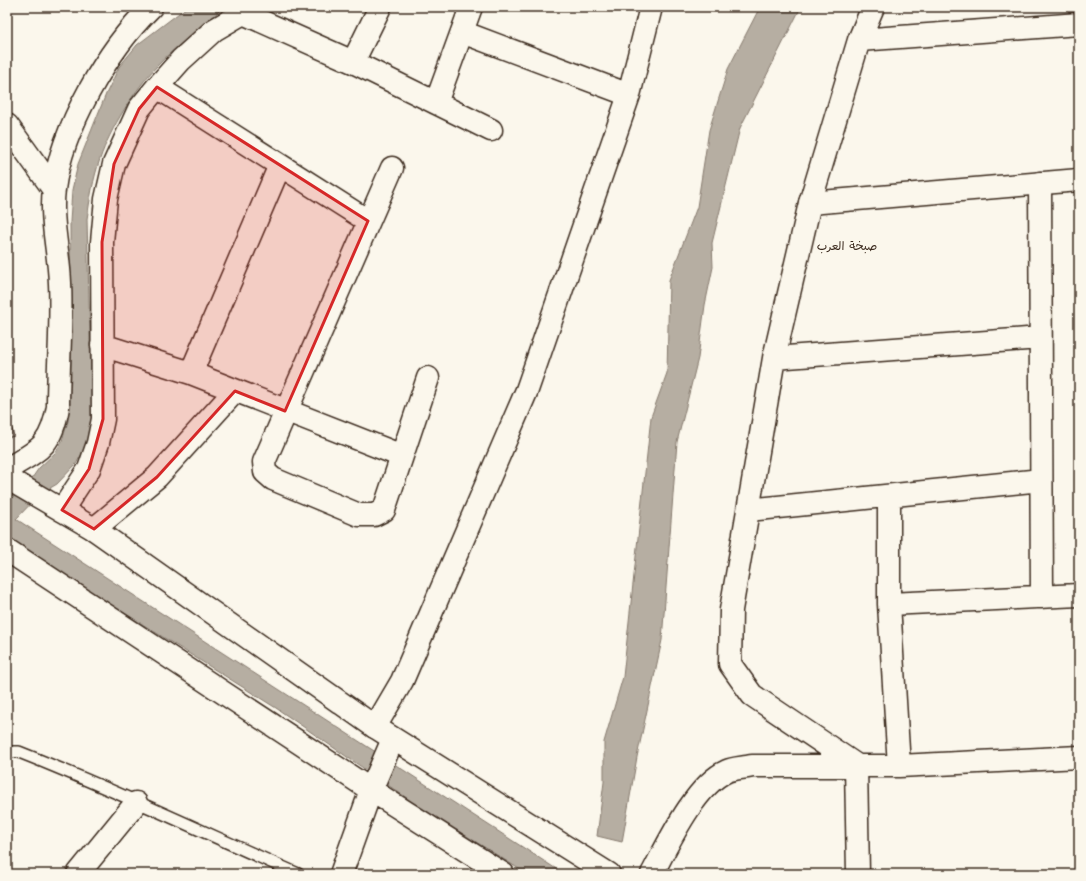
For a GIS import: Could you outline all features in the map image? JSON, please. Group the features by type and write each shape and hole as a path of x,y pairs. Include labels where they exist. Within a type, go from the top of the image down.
{"street":[{"path":"151,7 138,20 115,49 83,104 64,144 54,190 54,224 60,283 58,407 51,432 38,451 9,476 43,500 94,529 375,726 392,743 609,874"},
{"path":"353,62 380,7"},
{"path":"436,103 471,7"},
{"path":"375,726 402,681 527,390 628,95 651,7"},
{"path":"856,765 752,695 730,664 731,610 774,358 810,202 859,40 873,7"},
{"path":"62,510 88,469 98,443 103,419 102,242 106,199 114,164 139,109 182,60 214,30 245,10 491,130"},
{"path":"859,40 1079,24"},
{"path":"462,32 628,95"},
{"path":"157,87 368,221"},
{"path":"7,125 54,190"},
{"path":"191,374 280,165"},
{"path":"392,168 285,411 264,462 265,472 273,479 359,514 374,516 384,510 428,378"},
{"path":"810,202 1079,180"},
{"path":"1040,184 1042,597"},
{"path":"774,358 1040,338"},
{"path":"102,345 191,374 234,392 402,456"},
{"path":"94,529 157,477 234,392"},
{"path":"748,510 1041,480"},
{"path":"889,496 889,604 899,766"},
{"path":"7,550 503,874"},
{"path":"889,604 1079,595"},
{"path":"340,874 372,788 392,743"},
{"path":"652,874 685,813 710,783 727,770 752,766 899,766 1079,757"},
{"path":"856,765 858,874"},
{"path":"78,874 136,803"}],"lane":[{"path":"7,752 19,752 26,754 85,778 136,803 298,874"}],"highlighted area":[{"path":"157,87 368,221 285,411 235,391 157,477 94,529 62,510 89,469 103,419 102,242 114,164 139,109"}],"shaded area":[{"path":"187,7 223,7 165,58 140,86 124,110 104,147 94,182 87,219 92,424 88,443 76,464 57,484 40,494 16,519 564,874 527,874 414,803 276,708 24,550 7,537 7,503 30,481 39,468 56,452 62,441 68,421 71,378 70,222 72,190 78,164 106,94 119,67 137,45"},
{"path":"760,7 801,7 740,128 712,243 713,267 705,305 698,358 677,442 662,640 637,757 622,842 597,836 604,782 604,742 623,677 651,417 667,373 669,280 697,207 709,130 728,69"}],"building":[{"path":"7,412 14,436 7,438"}],"district":[{"name":"صبخة العرب","path":"847,246"}]}
